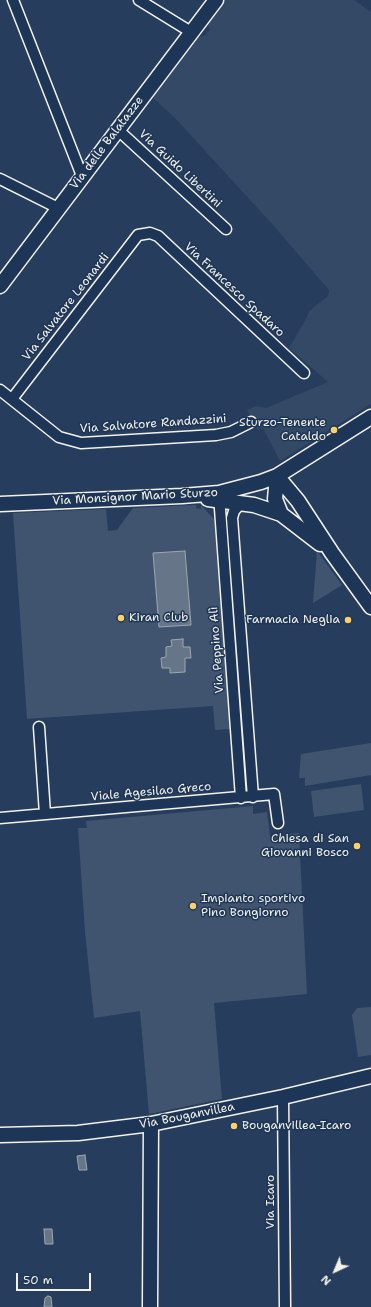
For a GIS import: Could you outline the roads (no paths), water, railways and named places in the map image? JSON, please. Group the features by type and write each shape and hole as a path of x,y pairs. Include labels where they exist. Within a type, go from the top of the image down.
{"street":[{"path":"13,0 82,176"},
{"path":"139,0 191,32"},
{"name":"Via delle Balatazze","path":"0,286 117,129 216,0"},
{"name":"Via Guido Libertini","path":"117,129 226,229"},
{"path":"0,178 58,208"},
{"name":"Via Francesco Spadaro","path":"143,233 150,233 158,236 304,373"},
{"name":"Via Salvatore Leonardi","path":"12,400 138,235 143,233"},
{"name":"Via Salvatore Randazzini","path":"0,390 59,437 81,443 216,435 231,432 251,422"},
{"name":"Via Monsignor Mario Sturzo","path":"220,496 277,476 371,417"},
{"path":"298,501 294,483 304,459"},
{"path":"277,476 298,501 332,553 371,607"},
{"path":"277,476 275,499 281,514 332,553"},
{"name":"Via Monsignor Mario Sturzo","path":"0,504 182,496 220,496 281,514"},
{"name":"Via Peppino Alì","path":"220,496 241,798"},
{"name":"Via Peppino Alì","path":"241,503 234,511 232,518 252,797"},
{"path":"39,727 45,814"},
{"name":"Viale Agesilao Greco","path":"0,818 274,794 278,823"},
{"name":"Via Bouganvillea","path":"0,1135 78,1132 151,1124 283,1097 371,1076"},
{"name":"Via Icaro","path":"283,1097 284,1307"},
{"path":"150,1307 151,1124"}],"place":[{"name":"Sturzo-Tenente Cataldo","path":"334,430"},
{"name":"Kiran Club","path":"121,618"},
{"name":"Farmacia Neglia","path":"348,620"},
{"name":"Chiesa di San Giovanni Bosco","path":"357,846"},
{"name":"Impianto sportivo Pino Bongiorno","path":"193,906"},
{"name":"Bouganvillea-Icaro","path":"234,1126"}]}
